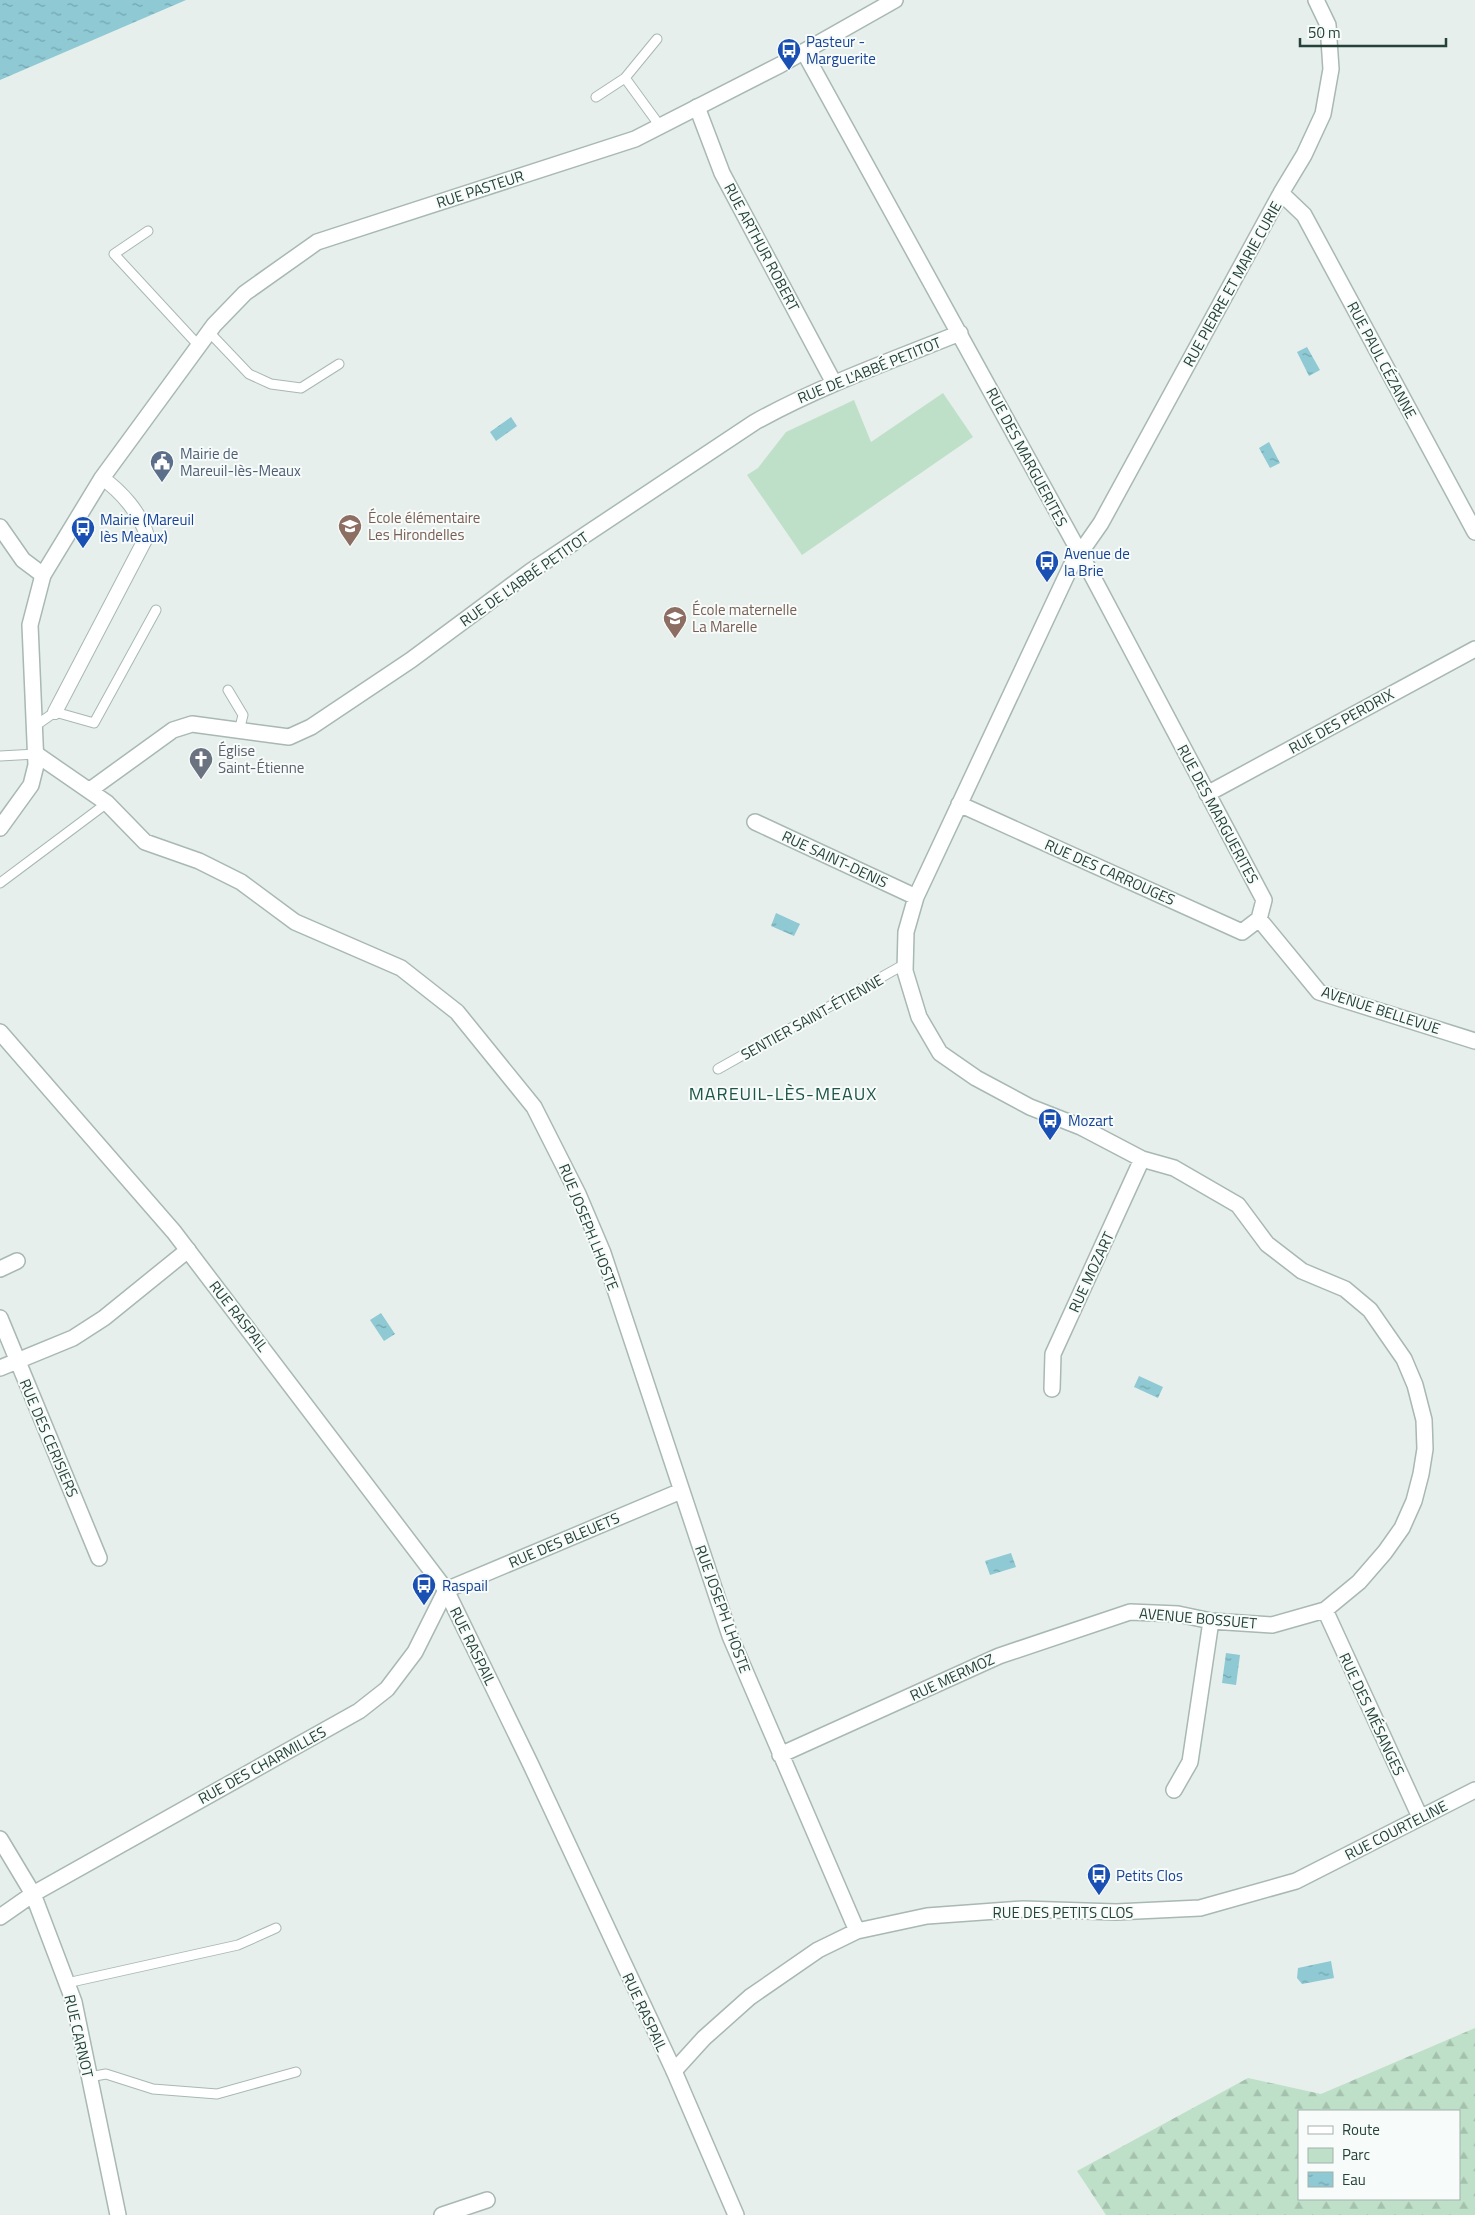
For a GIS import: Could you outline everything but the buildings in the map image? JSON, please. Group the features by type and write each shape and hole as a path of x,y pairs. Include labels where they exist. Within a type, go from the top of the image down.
{"street":[{"name":"RUE PASTEUR","path":"0,828 31,786 36,754 30,625 43,575 102,478 209,332 246,293 317,242 635,139 804,52 896,0"},
{"name":"RUE PIERRE ET MARIE CURIE","path":"1079,553 1101,523 1281,193 1304,155 1323,114 1331,69 1328,26 1316,0"},
{"name":"RUE DES MARGUERITES","path":"804,52 960,333 1264,900 1259,919"},
{"name":"RUE ARTHUR ROBERT","path":"696,108 722,173 834,383"},
{"name":"RUE PAUL CÉZANNE","path":"1281,193 1304,215 1475,532"},
{"name":"RUE DE L'ABBÉ PETITOT","path":"90,790 173,730 192,724 240,732 289,737 311,727 410,660 531,571 717,446 792,402 834,383 960,333"},
{"path":"55,712 146,536 143,521 111,485 102,478"},
{"path":"0,527 23,560 43,575"},
{"path":"1079,553 916,897 906,932 905,971 919,1017 940,1052 976,1078 1030,1107 1081,1128 1142,1159"},
{"name":"RUE DES PERDRIX","path":"1208,794 1475,649"},
{"name":"RUE JOSEPH LHOSTE","path":"36,754 107,803 145,842 216,869 241,882 296,922 401,968 457,1012 534,1107 578,1194 603,1253 730,1636 857,1932"},
{"name":"RUE DES CARROUGES","path":"959,804 1242,932 1259,919"},
{"name":"RUE SAINT-DENIS","path":"755,822 916,897"},
{"name":"AVENUE BELLEVUE","path":"1259,919 1319,992 1475,1041"},
{"name":"RUE RASPAIL","path":"0,1032 188,1250 446,1590 531,1765 674,2072 736,2215"},
{"name":"RUE MOZART","path":"1052,1389 1053,1354 1142,1159"},
{"name":"AVENUE BOSSUET","path":"1130,1612 1178,1614 1211,1622 1272,1625 1325,1610 1359,1582 1385,1552 1402,1528 1414,1502 1425,1449 1424,1420 1415,1385 1404,1359 1370,1310 1345,1289 1302,1271 1267,1244 1238,1205 1174,1168 1142,1159"},
{"path":"0,1368 73,1338 104,1318 188,1250"},
{"path":"0,1269 17,1261"},
{"name":"RUE DES CERISIERS","path":"0,1318 99,1558"},
{"name":"RUE DES BLEUETS","path":"446,1590 681,1492"},
{"name":"RUE DES CHARMILLES","path":"0,1917 33,1894 359,1711 387,1689 415,1652 446,1590"},
{"name":"RUE DES MÉSANGES","path":"1325,1610 1420,1817"},
{"name":"RUE MERMOZ","path":"780,1755 998,1656 1130,1612"},
{"path":"1174,1790 1190,1762 1211,1622"},
{"name":"RUE COURTELINE","path":"1318,1870 1475,1790"},
{"name":"RUE CARNOT","path":"0,1839 33,1894 74,2002 118,2215"},
{"name":"RUE DES PETITS CLOS","path":"674,2072 704,2038 750,1997 818,1950 857,1932 927,1916 1014,1910 1116,1912 1200,1908 1296,1881 1318,1870"},
{"path":"442,2215 487,2200"}],"lane":[{"path":"596,97 625,78 657,39"},
{"path":"625,78 660,126"},
{"path":"148,231 114,254 199,346"},
{"path":"209,332 249,374 271,384 301,388 339,364"},
{"path":"35,726 55,712 94,723 156,610"},
{"path":"228,690 242,714 240,732"},
{"path":"0,756 36,754"},
{"path":"0,884 107,803"},
{"name":"SENTIER SAINT-ÉTIENNE","path":"718,1069 905,964"},
{"path":"67,1983 238,1945 276,1928"},
{"path":"89,2077 106,2074 153,2089 217,2094 296,2072"}],"green space":[{"path":"943,393 973,437 802,555 747,475 758,468 786,432 854,400 871,442"},
{"path":"1475,2028 1475,2215 1106,2215 1077,2171 1248,2078 1321,2094"}],"water":[{"path":"0,0 186,0 0,80"},
{"path":"1307,347 1320,370 1309,376 1297,352"},
{"path":"511,417 517,426 496,441 490,432"},
{"path":"1269,442 1280,463 1270,468 1259,448"},
{"path":"776,913 800,924 794,936 771,926"},
{"path":"381,1313 395,1334 384,1341 370,1320"},
{"path":"1139,1376 1163,1387 1158,1398 1134,1387"},
{"path":"1011,1553 1016,1567 990,1575 985,1561"},
{"path":"1226,1653 1240,1655 1236,1685 1222,1683"},
{"path":"1331,1961 1334,1978 1302,1984 1297,1978 1298,1968"}],"place":[{"name":"Pasteur - Marguerite","path":"789,71"},
{"name":"Mairie de Mareuil-lès-Meaux","path":"162,483"},
{"name":"École élémentaire Les Hirondelles","path":"350,547"},
{"name":"Mairie (Mareuil lès Meaux)","path":"83,549"},
{"name":"Avenue de la Brie","path":"1047,583"},
{"name":"École maternelle La Marelle","path":"675,639"},
{"name":"Église Saint-Étienne","path":"201,780"},
{"name":"Mozart","path":"1050,1141"},
{"name":"Raspail","path":"424,1606"},
{"name":"Petits Clos","path":"1099,1896"}],"district":[{"name":"MAREUIL-LÈS-MEAUX","path":"783,1093"}]}
